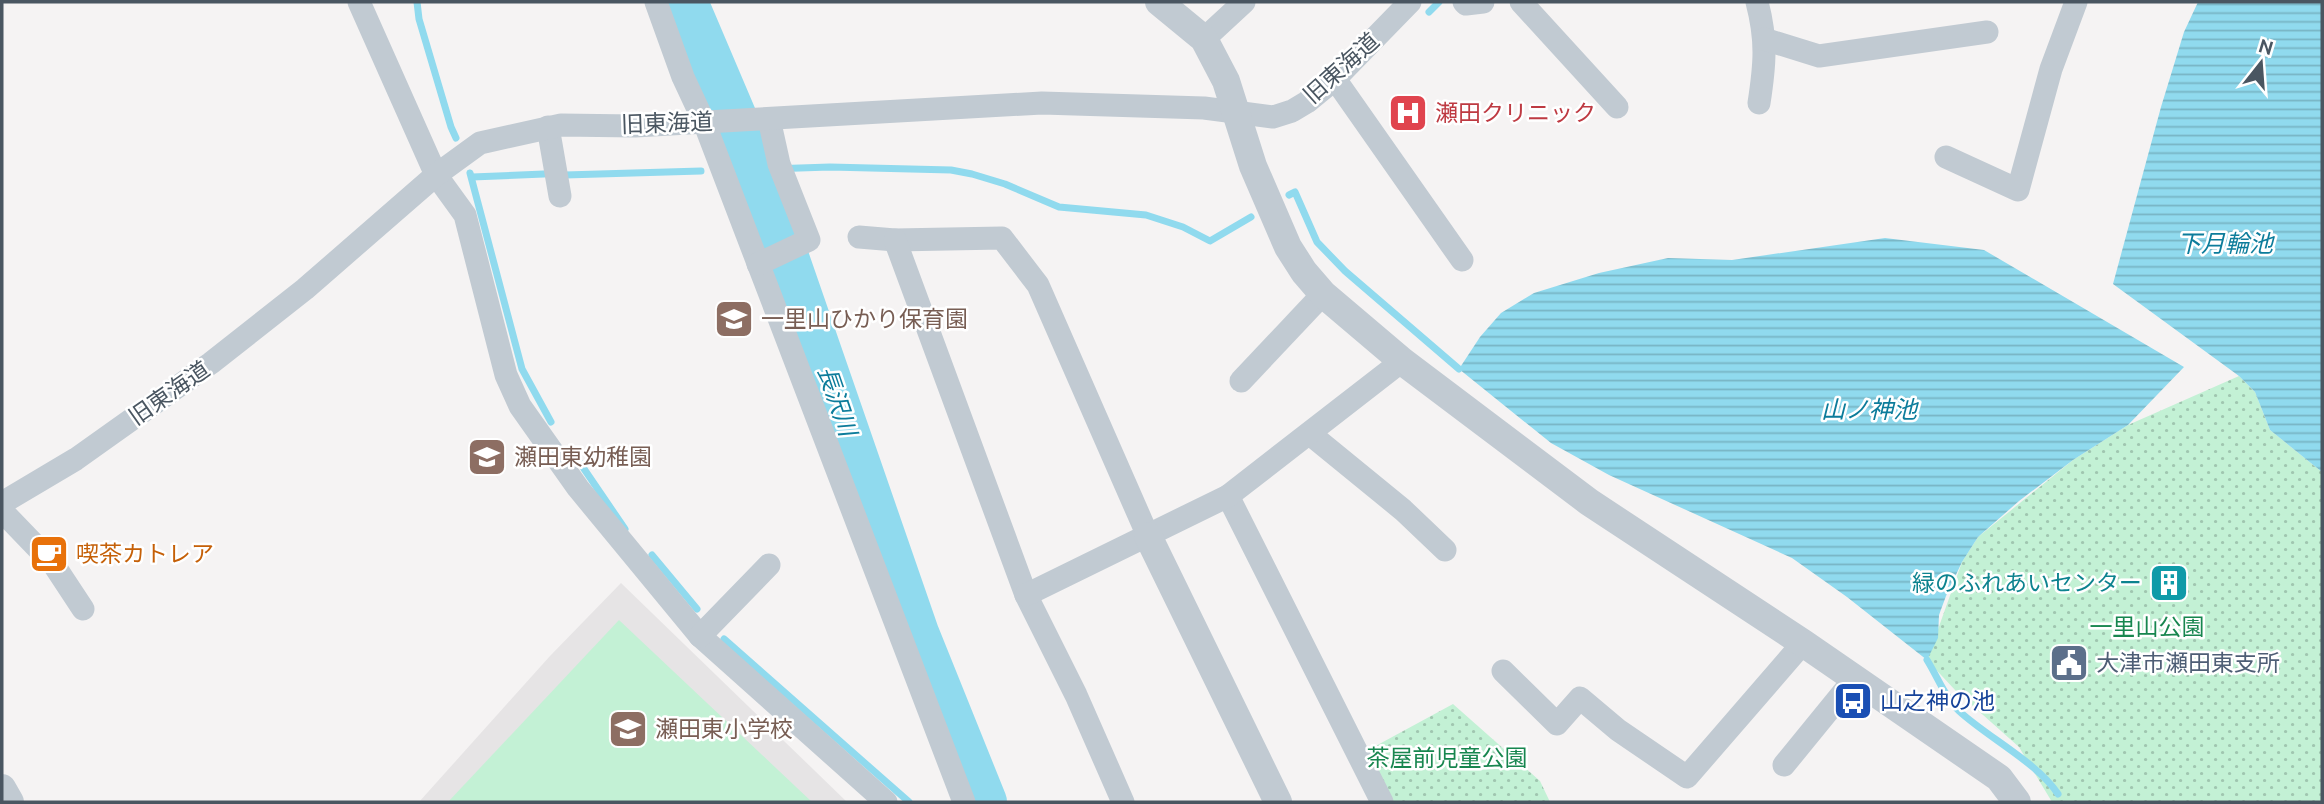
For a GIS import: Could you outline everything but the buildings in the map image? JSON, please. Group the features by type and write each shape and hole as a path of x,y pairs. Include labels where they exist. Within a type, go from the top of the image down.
{"street":[{"path":"359,2 436,175 465,215 506,375 520,406 578,488 700,635 886,802"},
{"path":"656,2 964,802"},
{"path":"1159,2 1204,39 1226,81 1253,166 1288,247 1323,294 1402,361 1589,502 1803,643 1999,778 2017,802"},
{"path":"1204,39 1244,2"},
{"name":"旧東海道","path":"2,503 76,459 211,363 305,289 436,175 480,143 561,125 635,126 1042,103 1205,108 1273,117 1292,111 1335,79 1410,2"},
{"path":"1464,2 1483,2"},
{"path":"1521,2 1617,107"},
{"path":"1757,2 1764,29 1765,63 1759,103"},
{"path":"1946,158 2018,190 2051,69 2076,2"},
{"path":"1764,39 1819,56 1987,32"},
{"path":"1335,79 1462,260"},
{"path":"758,264 809,240 779,164 769,119"},
{"path":"548,127 560,196"},
{"path":"859,237 895,240 1002,238 1038,285 1148,536 1278,802"},
{"path":"895,240 1026,595 1076,695 1123,802"},
{"path":"1241,381 1323,294"},
{"path":"1026,595 1228,496 1402,361"},
{"path":"1310,435 1403,510 1445,550"},
{"path":"1228,496 1382,802"},
{"path":"2,511 54,565 83,609"},
{"path":"700,635 769,565"},
{"path":"1503,671 1557,724 1580,698 1618,730 1687,777 1803,643"},
{"path":"1784,765 1854,678"},
{"path":"2,788 10,802"}],"shaded area":[{"name":"瀬田東小学校","path":"621,583 847,802 419,802 550,656"}],"green space":[{"name":"一里山公園","path":"2239,376 2255,392 2270,430 2322,472 2322,802 2052,802 2019,747 1955,690 1927,660 1962,562 1978,537 2073,460 2128,425"},
{"name":"瀬田東小学校","path":"619,620 812,802 448,802"},
{"name":"茶屋前児童公園","path":"1453,704 1540,781 1550,802 1390,802 1359,755"}],"water":[{"name":"下月輪池","path":"2198,2 2322,2 2322,472 2270,430 2255,392 2239,376 2113,284 2161,107 2184,32"},
{"name":"山ノ神池","path":"1885,238 1984,250 2184,367 2128,425 2073,460 2019,501 1978,537 1962,562 1946,596 1939,615 1938,638 1927,660 1792,558 1609,475 1551,443 1459,369 1480,337 1501,313 1534,293 1599,273 1668,258 1732,260"}],"waterway":[{"path":"417,2 419,19 456,138"},
{"name":"長沢川","path":"686,2 754,162 917,633 985,802"},
{"path":"1429,12 1439,2"},
{"path":"743,170 830,167 951,170 1005,184 1059,207 1146,215 1183,227 1210,241 1251,217"},
{"path":"565,175 701,171"},
{"path":"470,173 522,369 551,422"},
{"path":"472,177 544,174"},
{"path":"1289,195 1295,192 1317,242 1345,271 1459,369"},
{"path":"580,463 625,529"},
{"path":"652,555 697,609"},
{"path":"724,639 909,802"},
{"path":"1927,660 1954,706 2025,761 2058,794"}],"place":[{"name":"瀬田クリニック","path":"1408,113"},
{"name":"一里山ひかり保育園","path":"734,319"},
{"name":"瀬田東幼稚園","path":"487,457"},
{"name":"喫茶カトレア","path":"49,554"},
{"name":"緑のふれあいセンター","path":"2169,583"},
{"name":"大津市瀬田東支所","path":"2069,663"},
{"name":"山之神の池","path":"1853,701"},
{"name":"瀬田東小学校","path":"628,729"}]}
